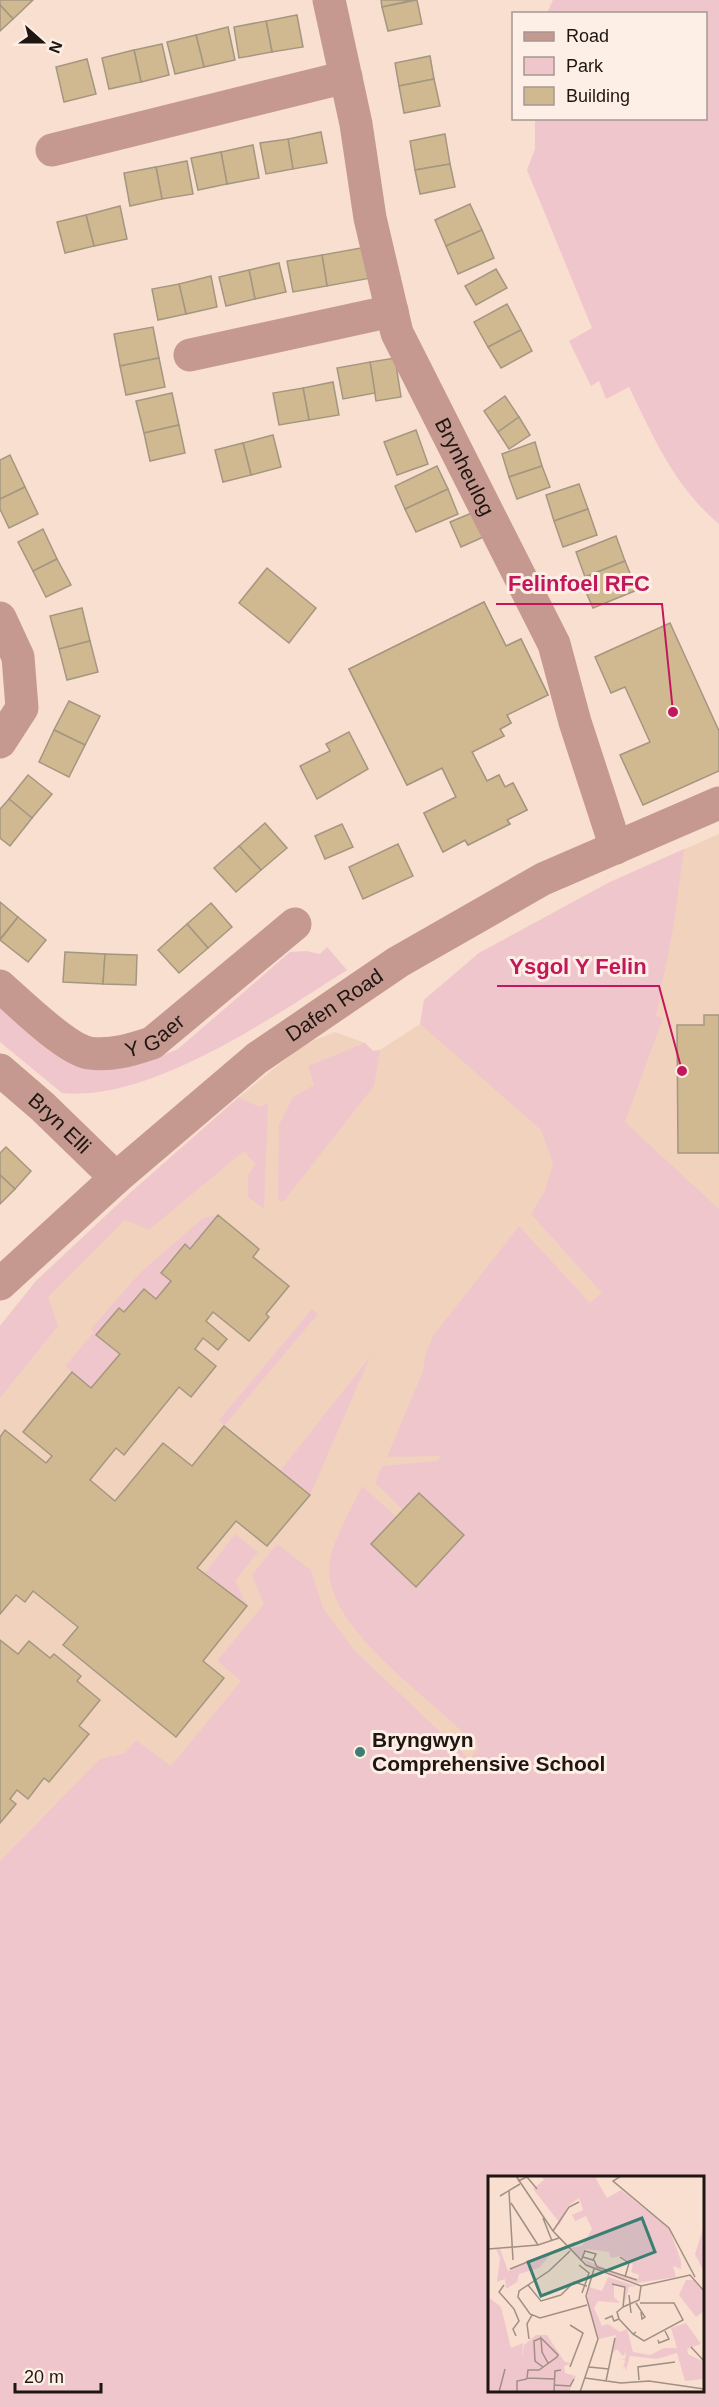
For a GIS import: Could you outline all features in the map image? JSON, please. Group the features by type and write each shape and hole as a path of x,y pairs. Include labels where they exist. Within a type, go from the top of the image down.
{"street":[{"name":"Brynheulog","path":"329,0 346,77 370,218 397,333 554,644 574,722 616,848"},
{"path":"52,150 346,77"},
{"path":"190,355 392,311"},
{"path":"0,618 18,657 22,708 0,742"},
{"name":"Dafen Road","path":"0,1284 116,1178 257,1058 398,962 543,879 719,803"},
{"name":"Y Gaer","path":"0,986 59,1037 87,1053 123,1053 152,1043 296,924"},
{"name":"Bryn Elli","path":"0,1070 43,1107 116,1178"}],"shaded area":[{"name":"Bryngwyn Comprehensive School","path":"719,834 719,2407 0,2407 0,1326 36,1281 129,1194 239,1097 303,1045 335,1032 365,1043 373,1051 380,1050 420,1024 424,1000 479,953 610,882"}],"green space":[{"path":"553,0 719,0 719,524 689,494 677,477 629,387 606,399 599,381 591,386 569,341 592,328 527,170 535,149 535,120 707,120 707,12 547,12"},
{"name":"Bryngwyn Comprehensive School","path":"684,849 673,929 656,1016 663,1018 625,1122 719,1209 719,2407 0,2407 0,1861 100,1759 125,1753 136,1740 171,1766 241,1681 217,1661 264,1604 252,1575 277,1544 311,1570 323,1608 355,1651 469,1759 479,1748 366,1643 347,1619 334,1595 329,1571 336,1539 362,1486 396,1516 371,1544 416,1587 464,1536 419,1493 402,1509 375,1483 382,1466 436,1461 442,1456 387,1457 423,1371 425,1356 433,1336 519,1226 590,1303 602,1293 531,1214 545,1191 553,1163 541,1130 420,1024 424,1000 479,953 610,882"},
{"path":"327,947 347,970 248,1032 172,1070 134,1084 97,1092 62,1093 0,1042 0,1004 55,1049 158,1057 178,1049 290,952 307,951 320,954"},
{"path":"365,1043 373,1051 380,1050 374,1086 283,1202 278,1199 279,1125 293,1097 314,1085 308,1066"},
{"path":"239,1097 259,1107 268,1103 264,1209 248,1197 248,1175 255,1164 244,1151 149,1230 125,1220 48,1297 58,1326 0,1398 0,1326 36,1281 129,1194"},
{"path":"218,1215 190,1249 184,1245 162,1273 171,1281 156,1299 144,1289 124,1312 97,1335 120,1354 91,1388 65,1366 94,1332 91,1329 139,1274 203,1218"},
{"path":"312,1309 318,1314 224,1426 219,1420"},
{"path":"370,1357 310,1495 280,1471"},
{"path":"235,1534 258,1552 235,1581 247,1606 205,1573"}],"building":[{"path":"0,0 33,0 13,19 0,5"},
{"path":"381,0 413,0 382,7"},
{"path":"417,0 422,24 388,31 382,7"},
{"path":"0,5 13,19 0,31"},
{"path":"297,15 303,47 272,52 266,21"},
{"path":"266,21 272,52 239,58 234,27"},
{"path":"228,27 235,60 204,67 196,35"},
{"path":"196,35 204,67 175,74 167,42"},
{"path":"162,44 169,75 141,82 134,50"},
{"path":"134,50 141,82 109,89 102,58"},
{"path":"430,56 434,79 399,86 395,63"},
{"path":"87,59 96,94 64,102 56,67"},
{"path":"434,79 440,106 404,113 399,86"},
{"path":"321,132 327,163 293,169 288,139"},
{"path":"445,134 450,164 415,170 410,141"},
{"path":"288,139 293,169 266,174 260,143"},
{"path":"253,145 259,178 227,184 221,152"},
{"path":"221,152 227,184 198,190 191,158"},
{"path":"187,161 193,194 162,199 156,167"},
{"path":"450,164 455,187 420,194 415,170"},
{"path":"156,167 162,199 130,206 124,173"},
{"path":"470,204 482,230 446,246 435,220"},
{"path":"120,206 127,239 94,246 86,215"},
{"path":"86,215 94,246 65,253 57,222"},
{"path":"482,230 494,258 458,274 446,246"},
{"path":"366,247 371,278 327,286 322,255"},
{"path":"322,255 327,286 293,292 287,261"},
{"path":"279,263 286,292 255,299 249,270"},
{"path":"496,269 507,288 476,305 465,286"},
{"path":"249,270 255,299 226,306 219,277"},
{"path":"211,276 217,307 186,314 179,284"},
{"path":"179,284 186,314 158,320 152,289"},
{"path":"507,304 521,330 488,347 474,322"},
{"path":"153,327 159,358 120,366 114,334"},
{"path":"521,330 532,351 501,368 488,347"},
{"path":"159,358 165,387 126,395 120,366"},
{"path":"395,358 401,397 376,401 370,362"},
{"path":"370,362 375,393 343,399 337,368"},
{"path":"333,382 339,415 309,420 303,388"},
{"path":"303,388 309,420 279,425 273,393"},
{"path":"172,393 179,425 144,433 136,401"},
{"path":"505,396 519,417 498,432 484,411"},
{"path":"519,417 530,435 509,449 498,432"},
{"path":"179,425 185,453 150,461 144,433"},
{"path":"416,430 428,464 397,475 384,442"},
{"path":"273,435 281,467 251,475 243,443"},
{"path":"535,442 542,466 509,477 502,454"},
{"path":"243,443 251,475 223,482 215,450"},
{"path":"10,455 25,487 0,499 0,460"},
{"path":"437,466 448,489 405,509 395,486"},
{"path":"542,466 550,487 517,499 509,477"},
{"path":"579,484 588,509 554,521 546,495"},
{"path":"25,487 38,514 9,528 0,509 0,499"},
{"path":"448,489 458,514 416,532 405,509"},
{"path":"588,509 597,535 563,547 554,521"},
{"path":"479,510 490,534 461,547 450,522"},
{"path":"43,529 57,559 33,571 18,542"},
{"path":"616,536 625,561 585,577 576,552"},
{"path":"57,559 71,585 46,597 33,571"},
{"path":"625,561 637,590 593,608 586,592 590,590 585,577"},
{"path":"267,568 316,608 289,643 239,603"},
{"path":"484,602 506,646 521,639 548,695 507,715 511,723 500,729 504,736 472,752 487,781 499,775 505,787 513,783 527,810 507,820 510,824 468,845 465,840 443,852 424,813 456,797 442,768 407,785 349,669","holes":["465,654 486,696 465,712 442,666","405,675 433,730 414,740 385,686"]},
{"path":"484,602 506,646 521,639 548,695 507,715 511,723 500,729 504,736 472,752 487,781 499,775 505,787 513,783 527,810 507,820 510,824 468,845 465,840 443,852 424,813 456,797 442,768 407,785 349,669"},
{"path":"82,608 90,641 59,649 50,616"},
{"path":"670,623 719,731 719,771 643,805 620,755 650,742 625,687 611,693 595,657"},
{"path":"90,641 98,672 67,680 59,649"},
{"path":"69,701 100,716 85,745 54,730"},
{"path":"54,730 85,745 69,777 39,762"},
{"path":"349,732 368,769 317,799 300,766 330,751 326,744"},
{"path":"28,775 52,794 32,818 9,799"},
{"path":"9,799 32,818 10,846 0,838 0,809"},
{"path":"265,823 287,848 261,870 239,846"},
{"path":"342,824 353,847 325,859 315,836"},
{"path":"398,844 413,876 363,899 349,867"},
{"path":"239,846 261,870 236,892 214,868"},
{"path":"0,902 18,917 0,939"},
{"path":"211,903 232,927 208,948 187,924"},
{"path":"18,917 46,940 28,962 0,940"},
{"path":"187,924 208,948 179,973 158,950"},
{"path":"65,952 105,954 103,984 63,982"},
{"path":"105,954 137,955 136,985 103,984"},
{"path":"704,1015 719,1015 719,1153 678,1153 677,1025 704,1025"},
{"path":"6,1147 31,1171 15,1189 0,1175 0,1153"},
{"path":"0,1175 15,1189 0,1204"},
{"path":"218,1215 259,1249 253,1257 289,1286 266,1314 269,1317 249,1341 213,1312 206,1321 227,1339 218,1350 203,1338 195,1349 216,1366 191,1397 179,1387 124,1455 116,1448 90,1480 115,1501 163,1443 192,1466 224,1426 310,1495 267,1546 236,1521 197,1568 247,1606 203,1661 224,1678 176,1737 63,1645 78,1627 33,1591 25,1602 16,1595 0,1614 0,1437 5,1430 46,1463 52,1456 23,1432 72,1372 91,1388 120,1354 96,1335 119,1308 124,1312 144,1289 156,1299 171,1281 161,1273 185,1244 190,1249"},
{"path":"419,1493 464,1535 416,1587 371,1544"},
{"path":"0,1640 18,1654 29,1641 50,1658 54,1654 81,1676 77,1681 100,1700 79,1726 89,1734 49,1782 44,1778 28,1799 17,1790 10,1799 16,1804 0,1823"}],"place":[{"name":"Felinfoel RFC","path":"673,712"},
{"name":"Ysgol Y Felin","path":"682,1071"},
{"name":"Bryngwyn Comprehensive School","path":"360,1752"}]}
